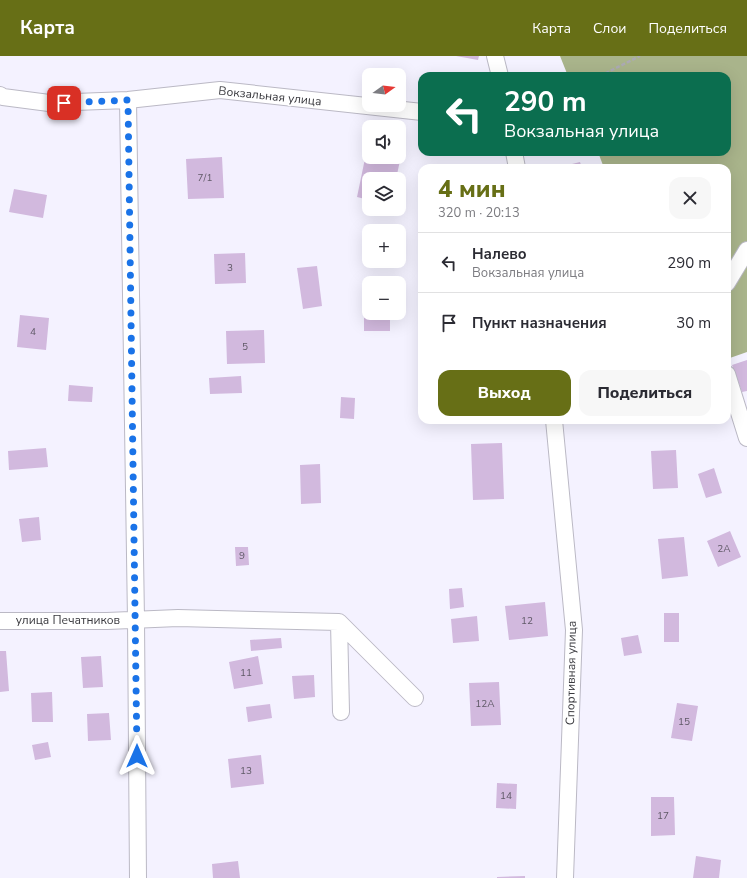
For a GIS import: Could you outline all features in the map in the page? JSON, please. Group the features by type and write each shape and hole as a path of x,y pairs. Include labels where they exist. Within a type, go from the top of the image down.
{"street":[{"path":"496,56 499,72"},
{"name":"Вокзальная улица","path":"0,95 3,97 49,104 128,100 220,90 418,112"},
{"path":"128,100 136,620 138,878"},
{"path":"731,276 747,250"},
{"path":"731,387 747,438"},
{"name":"Спортивная улица","path":"554,424 574,630 565,878"},
{"name":"улица Печатников","path":"0,621 136,620 178,618 339,622"},
{"path":"339,622 414,698"},
{"path":"339,622 340,712"}],"path":[{"path":"608,72 640,56"}],"green space":[{"path":"560,56 747,56 747,352 731,358 731,164 602,164 600,156 731,156 731,72 566,72"}],"building":[{"path":"456,56 479,56 478,60"},
{"path":"222,157 224,198 188,199 186,159"},
{"path":"364,164 399,164 398,172 362,172"},
{"path":"362,173 362,198 357,197"},
{"path":"14,189 47,195 43,218 9,212"},
{"path":"245,253 246,283 215,284 214,254"},
{"path":"317,266 322,306 303,309 297,268"},
{"path":"20,315 49,318 46,350 17,347"},
{"path":"364,320 390,320 390,331 364,331"},
{"path":"264,330 265,363 227,364 226,331"},
{"path":"747,360 747,391 742,392 732,365"},
{"path":"241,376 242,393 210,394 209,378"},
{"path":"69,385 93,387 92,402 68,401"},
{"path":"341,397 355,398 354,419 340,418"},
{"path":"502,443 504,499 473,500 471,444"},
{"path":"46,448 48,467 9,470 8,451"},
{"path":"676,450 678,488 653,489 651,451"},
{"path":"320,464 321,503 301,504 300,465"},
{"path":"714,468 722,493 706,498 698,474"},
{"path":"39,517 41,540 22,542 19,519"},
{"path":"730,531 741,557 718,567 707,541"},
{"path":"684,537 688,576 662,579 658,539"},
{"path":"235,547 248,547 249,565 236,566"},
{"path":"462,588 464,607 450,609 449,589"},
{"path":"545,602 548,636 509,640 505,606"},
{"path":"664,613 679,613 679,642 664,642"},
{"path":"477,616 479,641 453,643 451,619"},
{"path":"638,635 642,653 624,656 621,638"},
{"path":"281,638 282,648 251,651 250,640"},
{"path":"0,651 6,651 9,691 0,692"},
{"path":"101,656 103,687 83,688 81,657"},
{"path":"258,656 263,684 234,689 229,662"},
{"path":"314,675 315,697 294,699 292,676"},
{"path":"499,682 501,725 471,726 469,683"},
{"path":"52,692 53,722 32,722 31,693"},
{"path":"677,703 698,706 692,741 671,738"},
{"path":"270,704 272,718 248,722 246,707"},
{"path":"109,713 111,740 88,741 87,714"},
{"path":"48,742 51,757 35,760 32,745"},
{"path":"261,755 264,784 231,788 228,759"},
{"path":"497,783 517,784 516,809 496,808"},
{"path":"651,797 674,797 675,835 651,836"},
{"path":"696,856 721,860 719,878 693,878"},
{"path":"238,861 240,878 213,878 212,864"},
{"path":"525,876 525,878 497,878 497,877"}],"route":[{"path":"64,103 128,100 137,756"}]}
